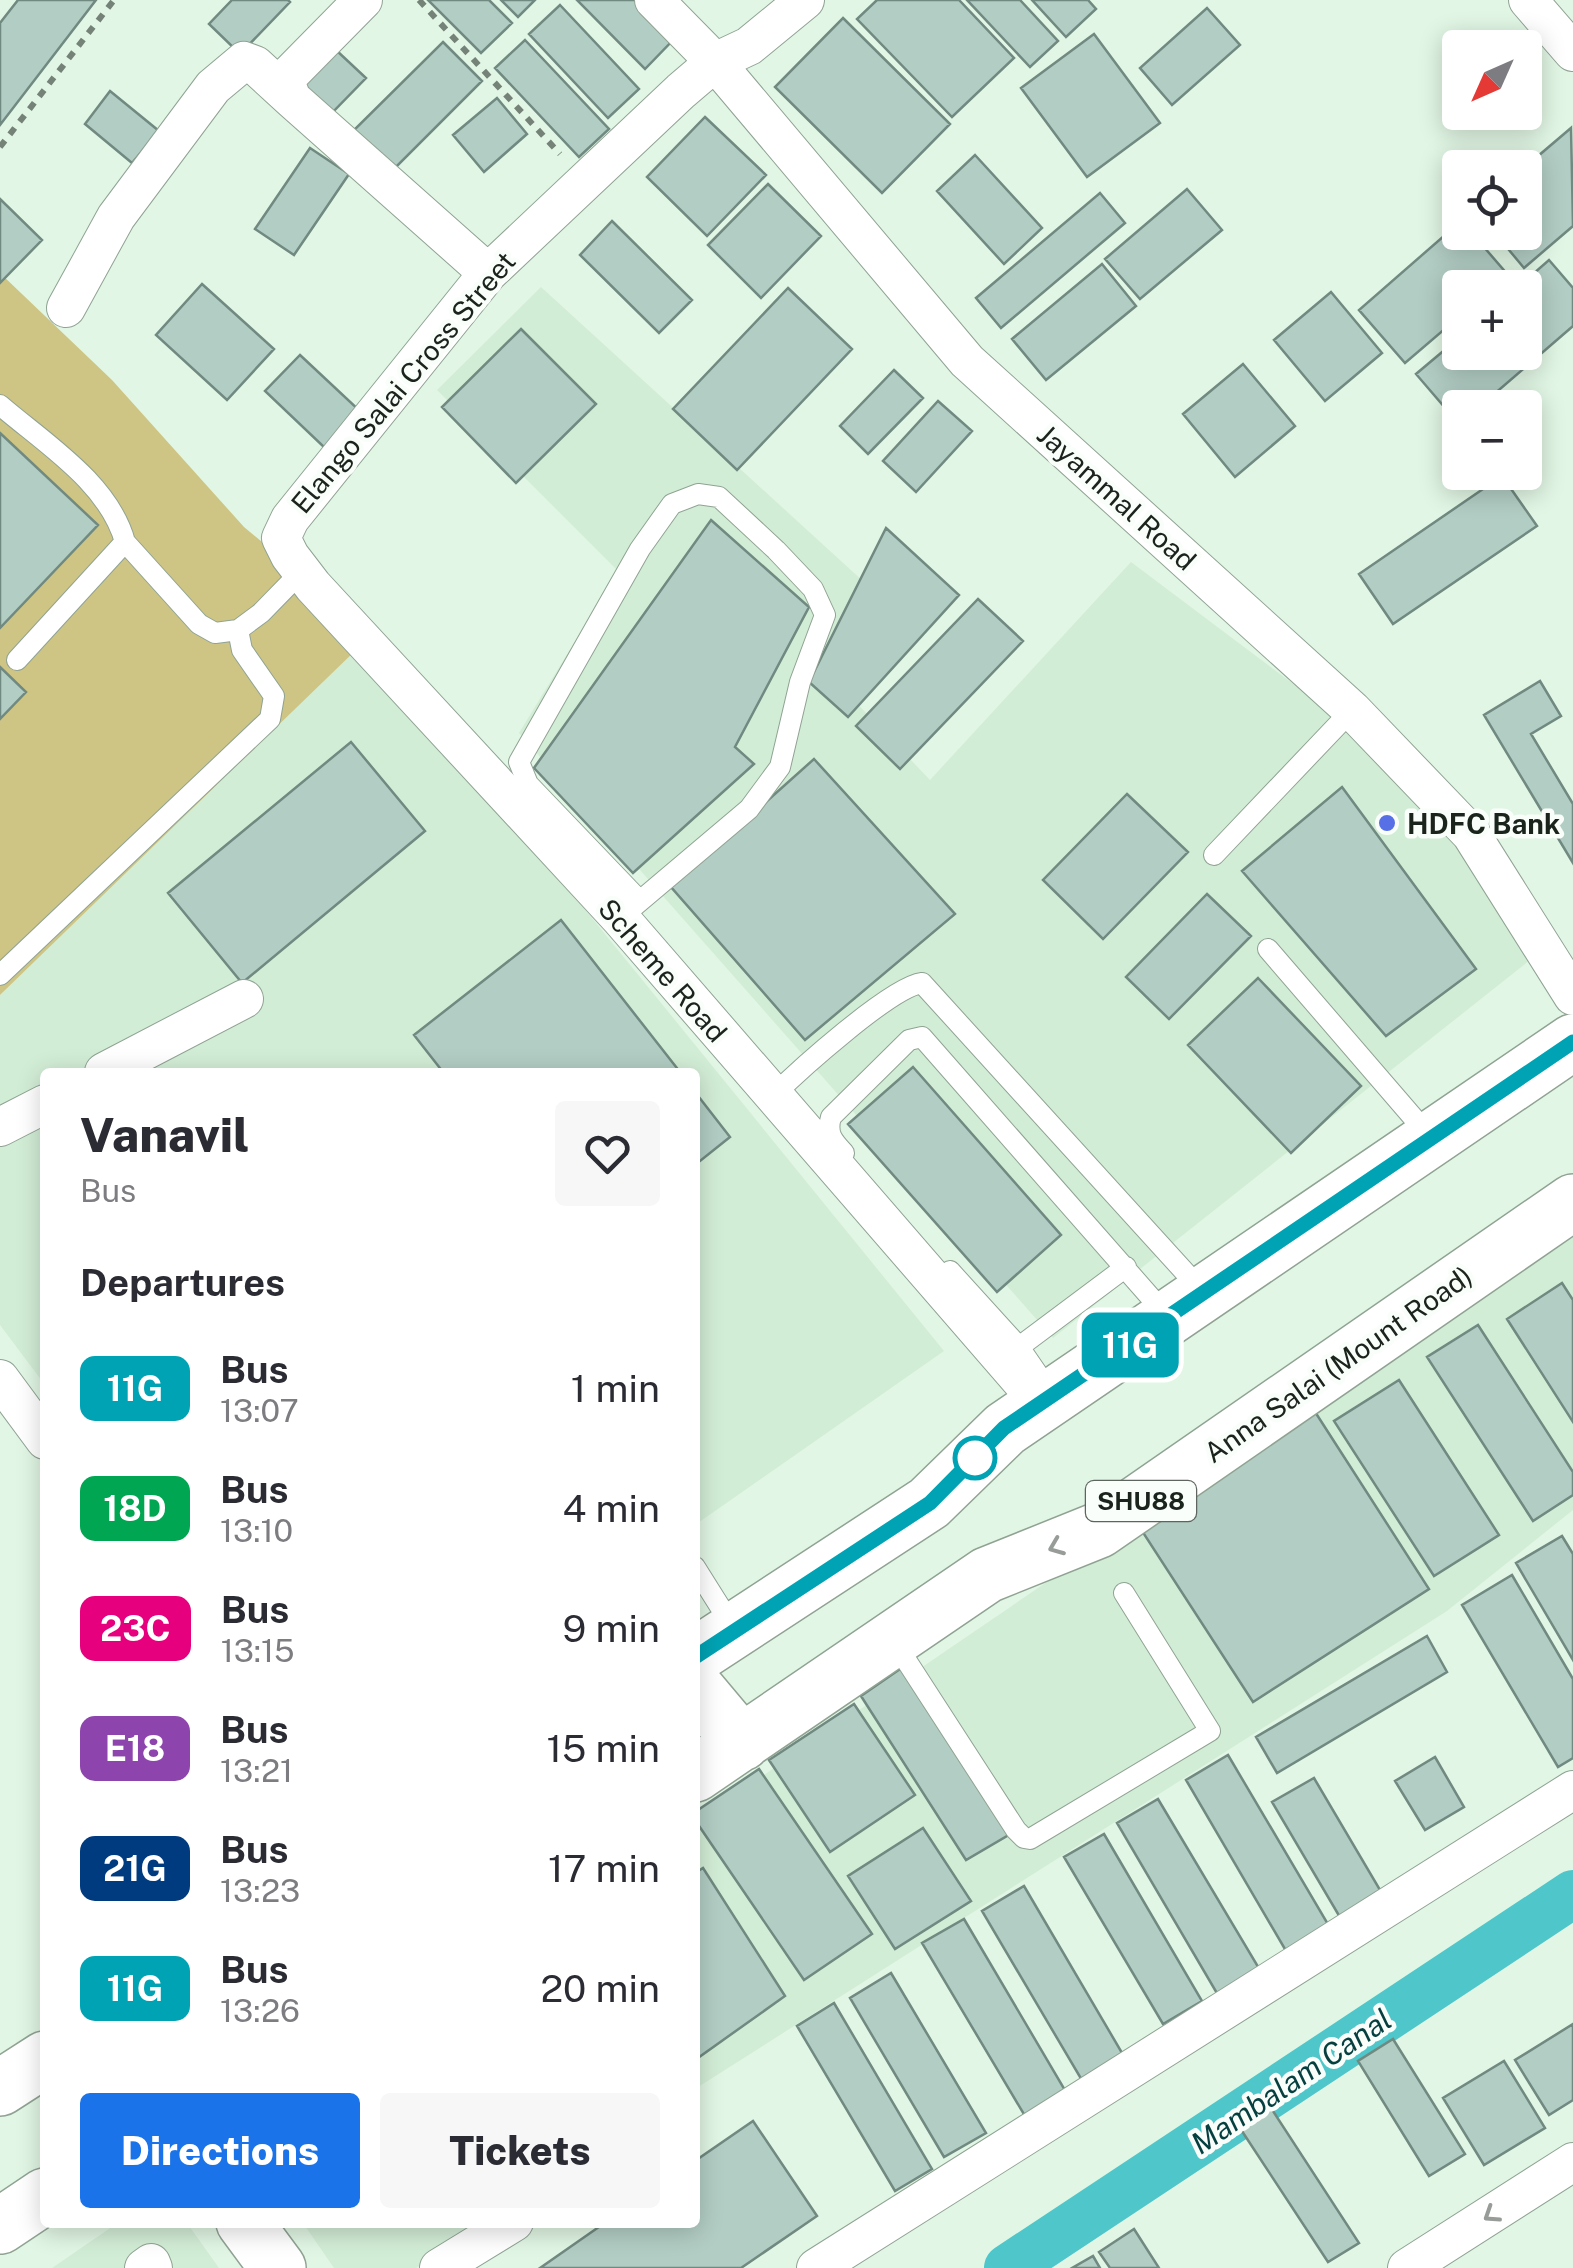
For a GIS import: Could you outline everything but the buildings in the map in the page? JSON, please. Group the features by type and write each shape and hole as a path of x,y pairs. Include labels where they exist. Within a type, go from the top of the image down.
{"main road":[{"path":"715,1643 930,1503 1004,1428 1573,1042"},
{"name":"Anna Salai (Mount Road)","path":"700,1771 987,1576 1099,1530 1573,1202"},
{"path":"700,1693 742,1743"},
{"path":"0,2226 40,2199"}],"street":[{"path":"292,99 286,84 290,74 363,0"},
{"name":"Jayammal Road","path":"654,0 716,62 967,361 1352,710 1471,834 1573,996"},
{"name":"Elango Salai Cross Street","path":"282,538 290,519 488,272 716,62 750,46 805,0"},
{"path":"1528,0 1573,52"},
{"path":"66,308 116,217 213,87 244,61 255,65 488,272"},
{"name":"Scheme Road","path":"282,538 302,571 630,910 774,1096 1048,1401"},
{"path":"112,1068 244,999"},
{"path":"0,1127 40,1107"},
{"path":"0,1379 40,1433"},
{"path":"816,2268 1573,1790"},
{"path":"1408,2268 1573,2162"},
{"path":"439,2268 504,2228"},
{"path":"144,2268 150,2263 154,2268"}],"lane":[{"path":"0,405 90,483 119,519 125,542 198,624 215,633 238,630 261,613 302,571"},
{"path":"698,494 719,498 776,550 813,589 825,615 800,682 780,767 748,809 630,910 528,784 519,762 520,754 640,549 672,504 698,494"},
{"path":"16,660 125,542"},
{"path":"0,975 270,719 274,696 242,650 238,630"},
{"path":"1214,855 1352,710"},
{"path":"1268,949 1431,1138"},
{"path":"774,1096 818,1054 904,988 922,983 1187,1306"},
{"path":"1048,1401 1019,1348 830,1138 831,1118 909,1040 922,1036 1126,1267 1187,1306"},
{"path":"1019,1348 1126,1267"},
{"path":"700,1586 715,1643"},
{"path":"893,1639 1016,1830 1030,1839 1210,1731 1124,1593"}],"path":[{"path":"0,147 114,0"},
{"path":"419,0 586,181"}],"shaded area":[{"path":"0,273 112,380 244,527 273,551 355,651 0,995"},
{"path":"541,287 864,582 829,674 930,780 1131,562 1380,749 1544,949 1053,1338 519,733 618,571 437,390"},
{"path":"355,651 583,907 944,1351 700,1522 700,1068 40,1068 40,1378 0,1325 0,995"},
{"path":"1573,1223 1573,1510 1447,1611 700,2086 700,1819"},
{"path":"110,2228 191,2228 219,2268 52,2268"},
{"path":"306,2228 481,2228 416,2268 334,2268"}],"waterway":[{"name":"Mambalam Canal","path":"1008,2268 1573,1894"}],"bus line":[{"name":"11G","path":"700,1653 834,1562 930,1503 1004,1428 1573,1042"}],"place":[{"name":"HDFC Bank","path":"1387,823"}]}
